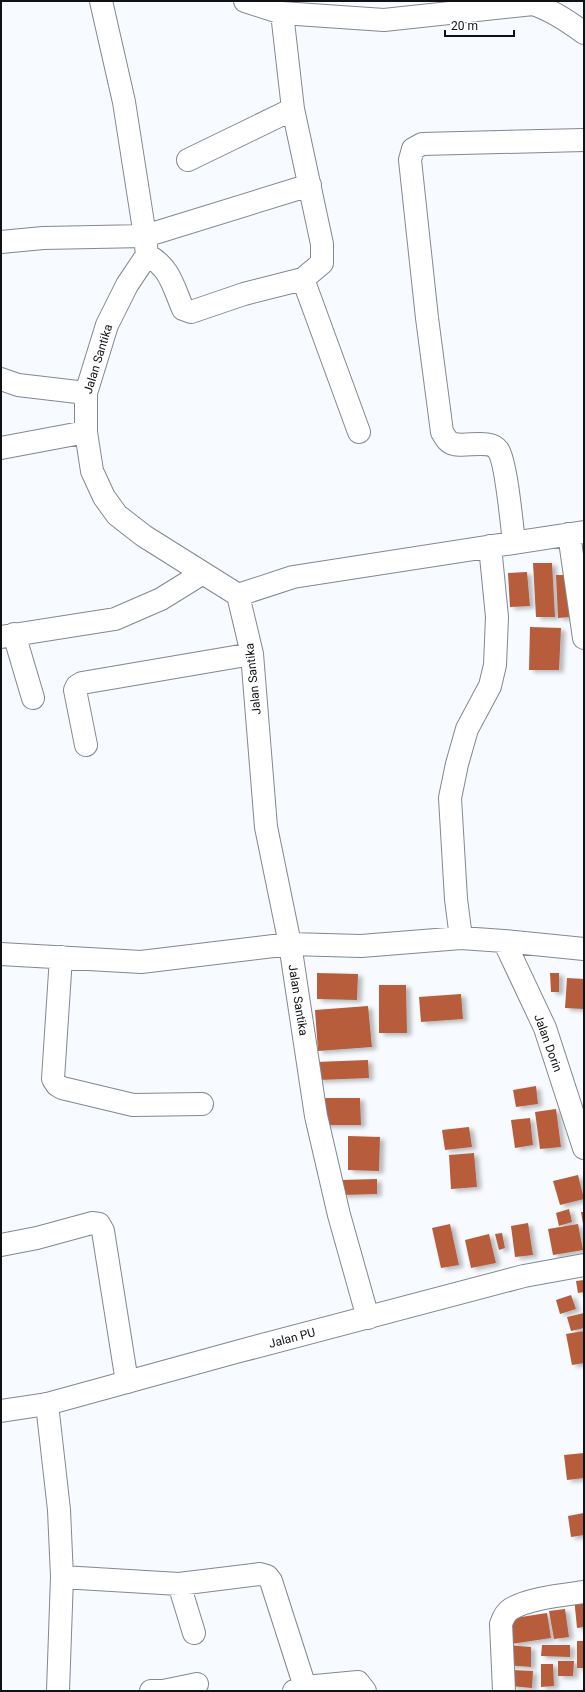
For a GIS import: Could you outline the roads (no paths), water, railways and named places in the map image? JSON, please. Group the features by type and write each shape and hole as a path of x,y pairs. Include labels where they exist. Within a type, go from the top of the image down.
{"street":[{"path":"101,1 124,102 146,245 168,273 183,309 191,312 244,294 302,279 322,263 322,244 293,109 282,13"},
{"path":"245,1 282,13 384,20 533,4 562,17 584,33"},
{"path":"188,160 293,109"},
{"path":"514,543 504,469 499,450 494,446 481,444 454,444 447,440 442,432 427,318 410,160 413,149 422,144 584,140"},
{"path":"1,242 43,238 146,245 310,185"},
{"name":"Jalan Santika","path":"146,245 107,325 86,393 86,432 92,471 104,497 117,515 144,536 238,595 252,654 266,827 290,944 316,1116 339,1215 368,1318"},
{"path":"302,279 359,432"},
{"path":"1,379 18,385 86,393"},
{"path":"1,448 86,432"},
{"path":"238,595 293,577 577,533 584,638"},
{"path":"461,938 456,899 450,798 457,764 467,729 490,686 495,665 497,617 490,546"},
{"path":"34,698 8,636 115,619 161,599 203,573"},
{"path":"86,744 75,690 77,686 82,683 252,654"},
{"path":"1,954 142,962 290,944 361,946 461,938 584,949"},
{"name":"Jalan Dorin","path":"504,941 545,1028 584,1148"},
{"path":"61,957 52,1079 57,1085 62,1088 133,1105 202,1104"},
{"path":"1,1245 37,1238 92,1223 99,1224 103,1231 127,1382"},
{"name":"Jalan PU","path":"1,1411 47,1404 524,1276 584,1265"},
{"path":"47,1404 59,1510 62,1577 58,1691"},
{"path":"62,1577 179,1584 260,1574 267,1576 271,1581 299,1689 358,1682 365,1691"},
{"path":"179,1584 194,1633"},
{"path":"504,1691 501,1624 504,1616 511,1609 539,1599 584,1592"},
{"path":"151,1691 163,1691 197,1684"}]}
